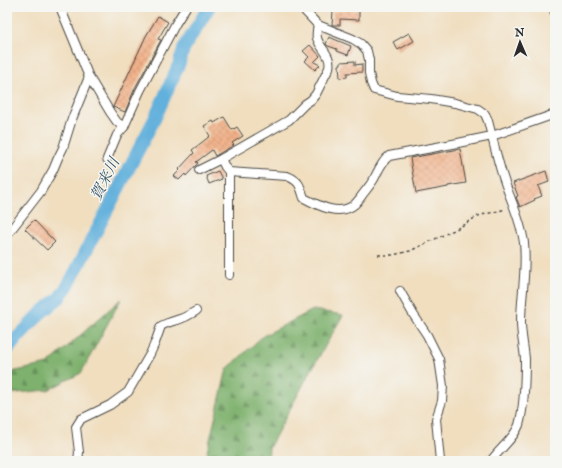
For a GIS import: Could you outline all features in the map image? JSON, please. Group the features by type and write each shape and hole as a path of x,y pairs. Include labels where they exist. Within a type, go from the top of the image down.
{"street":[{"path":"60,7 89,77 110,112 117,122 124,127"},
{"path":"107,159 117,136 124,127 140,91 186,7"},
{"path":"300,7 318,25 362,44 367,51 370,83 374,90 398,96 455,103 478,109 485,114 503,177 519,220 524,243 525,271 521,323 525,359 522,411 518,426 513,436 491,461"},
{"path":"553,7 555,13"},
{"path":"199,170 289,120 316,94 330,63 317,38 318,25"},
{"path":"7,235 41,191 53,170 63,148 72,119 89,77"},
{"path":"229,172 287,176 294,179 299,184 304,198 314,204 339,211 355,204 372,182 385,159 389,156 492,136 555,114"},
{"path":"221,159 229,172 229,275"},
{"path":"400,291 427,335 439,359 443,386 442,401 436,419 440,461"},
{"path":"78,461 79,452 76,427 81,419 110,405 128,392 150,354 161,326 196,311"}],"path":[{"path":"378,255 393,255 410,251 458,228 478,216 514,206"}],"green space":[{"path":"121,299 81,373 48,390 7,394 7,373 48,364"},
{"path":"313,310 343,315 269,448 268,461 214,461 207,452 227,369 263,336"}],"building":[{"path":"359,10 359,20 340,19 340,25 332,25 333,11"},
{"path":"158,16 168,22 158,39 161,40 135,88 125,112 113,107 146,36"},
{"path":"409,33 414,41 398,50 393,42"},
{"path":"329,37 351,46 348,55 328,46 326,44"},
{"path":"310,45 320,56 314,62 320,65 315,70 305,61 309,57 303,51"},
{"path":"355,61 355,65 362,64 362,72 347,73 347,77 340,78 339,65 341,62"},
{"path":"224,117 232,130 237,127 243,136 232,143 234,145 215,156 212,150 196,162 198,163 186,176 185,174 179,180 174,176 194,153 192,150 210,136 204,126 213,121 214,123"},
{"path":"460,149 466,183 416,193 410,158"},
{"path":"218,171 222,179 209,184 206,176"},
{"path":"546,171 549,182 538,186 542,196 520,207 513,183"},
{"path":"34,220 55,242 47,250 25,229"}],"waterway":[{"name":"賀来川","path":"7,350 42,312 59,298 69,284 155,118 179,64 184,48 209,7"}]}
